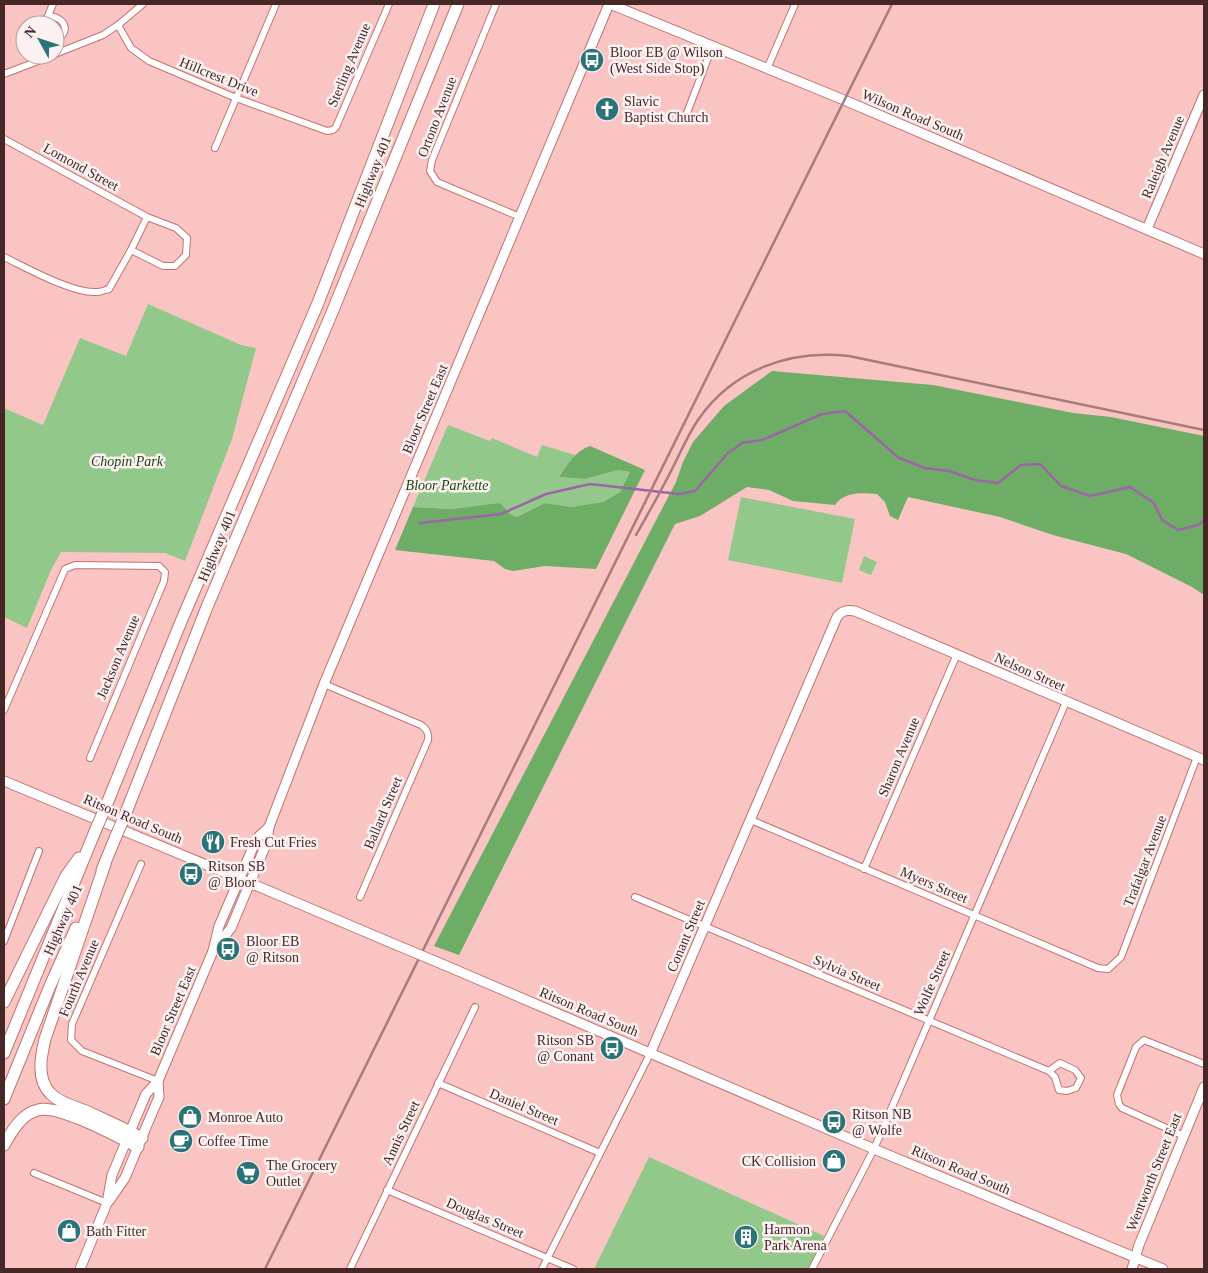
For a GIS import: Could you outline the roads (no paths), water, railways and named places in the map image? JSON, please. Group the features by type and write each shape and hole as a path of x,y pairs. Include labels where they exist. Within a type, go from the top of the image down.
{"highway":[{"name":"Highway 401","path":"4,1054 180,624 318,303 434,4"},
{"name":"Highway 401","path":"4,1099 50,986 105,864 207,607 331,315 458,4"},
{"path":"4,1002 66,876 90,842"},
{"path":"105,864 45,1039 40,1062 42,1077 50,1094 140,1143"},
{"path":"4,1144 16,1125 25,1116 38,1110 48,1109 59,1111 128,1136"}],"main road":[{"name":"Bloor Street East","path":"213,951 231,928 250,883 267,842 269,827 324,684 610,4"},
{"name":"Wilson Road South","path":"610,4 1204,254"},
{"name":"Raleigh Avenue","path":"1148,229 1204,95"},
{"name":"Nelson Street","path":"845,610 855,611 1200,759"},
{"name":"Conant Street","path":"650,1054 837,617 840,612 845,610"},
{"name":"Ritson Road South","path":"4,781 250,883 874,1149 1162,1269"},
{"name":"Bloor Street East","path":"80,1269 107,1203 112,1175 128,1136 146,1094 158,1081 213,951 219,926 257,838 269,827"},
{"name":"Bloor Street East","path":"107,1203 125,1178 140,1143 158,1097 158,1081"},
{"name":"Wentworth Street East","path":"1132,1269 1204,1087"}],"street":[{"path":"65,51 104,35 143,4"},
{"path":"215,148 276,4"},
{"name":"Sterling Avenue","path":"327,131 333,130 336,127 389,4"},
{"name":"Ortono Avenue","path":"496,4 432,160 430,171 436,182 520,217"},
{"path":"766,69 794,4"},
{"name":"Hillcrest Drive","path":"118,25 131,48 149,61 236,98 327,131"},
{"path":"685,118 713,46"},
{"path":"4,74 28,65"},
{"name":"Lomond Street","path":"4,139 147,217 176,228 187,238 186,255 175,266 162,266 131,250"},
{"path":"4,257 62,284 86,291 98,292 109,289 147,217"},
{"name":"Jackson Avenue","path":"4,710 65,569 74,565 159,566 165,572 164,581 90,758"},
{"name":"Sharon Avenue","path":"864,869 957,654"},
{"name":"Ballard Street","path":"324,684 421,725 427,731 428,740 360,897"},
{"name":"Wolfe Street","path":"812,1269 874,1149 1066,702"},
{"name":"Trafalgar Avenue","path":"1108,969 1121,957 1200,759"},
{"name":"Myers Street","path":"751,820 1098,968 1108,969"},
{"path":"4,941 39,851"},
{"name":"Fourth Avenue","path":"141,864 72,1024 71,1040 82,1051 158,1081"},
{"name":"Sylvia Street","path":"635,898 1049,1071"},
{"name":"Annis Street","path":"350,1269 475,1007"},
{"path":"1184,1136 1122,1108 1117,1095 1136,1047 1144,1040 1204,1064"},
{"name":"Conant Street","path":"542,1269 650,1054"},
{"path":"1060,1063 1075,1070 1081,1078 1076,1088 1067,1091 1059,1090 1055,1077 1049,1071 1060,1063"},
{"name":"Daniel Street","path":"438,1083 600,1154"},
{"path":"34,1173 107,1203"},
{"name":"Douglas Street","path":"387,1190 573,1269"}],"waterway":[{"path":"420,523 501,514 546,494 590,484 679,494 695,491 727,454 742,443 762,440 822,414 845,411 899,458 925,468 949,471 975,480 998,483 1021,465 1040,464 1061,486 1090,496 1130,487 1154,503 1162,520 1178,530 1198,525 1204,520"}],"railway":[{"path":"265,1269 892,4"},
{"path":"636,535 663,487 690,432 712,403 745,376 784,360 805,356 849,356 1204,430"}],"place":[{"name":"Bloor EB @ Wilson (West Side Stop)","path":"592,60"},
{"name":"Slavic Baptist Church","path":"607,109"},
{"name":"Fresh Cut Fries","path":"213,842"},
{"name":"Ritson SB @ Bloor","path":"191,874"},
{"name":"Bloor EB @ Ritson","path":"228,949"},
{"name":"Ritson SB @ Conant","path":"612,1048"},
{"name":"Monroe Auto","path":"190,1117"},
{"name":"Ritson NB @ Wolfe","path":"834,1122"},
{"name":"Coffee Time","path":"181,1141"},
{"name":"CK Collision","path":"834,1161"},
{"name":"The Grocery Outlet","path":"248,1173"},
{"name":"Bath Fitter","path":"69,1231"},
{"name":"Harmon Park Arena","path":"746,1237"}],"park label":[{"name":"Chopin Park","path":"127,461"},
{"name":"Bloor Parkette","path":"447,485"}]}
